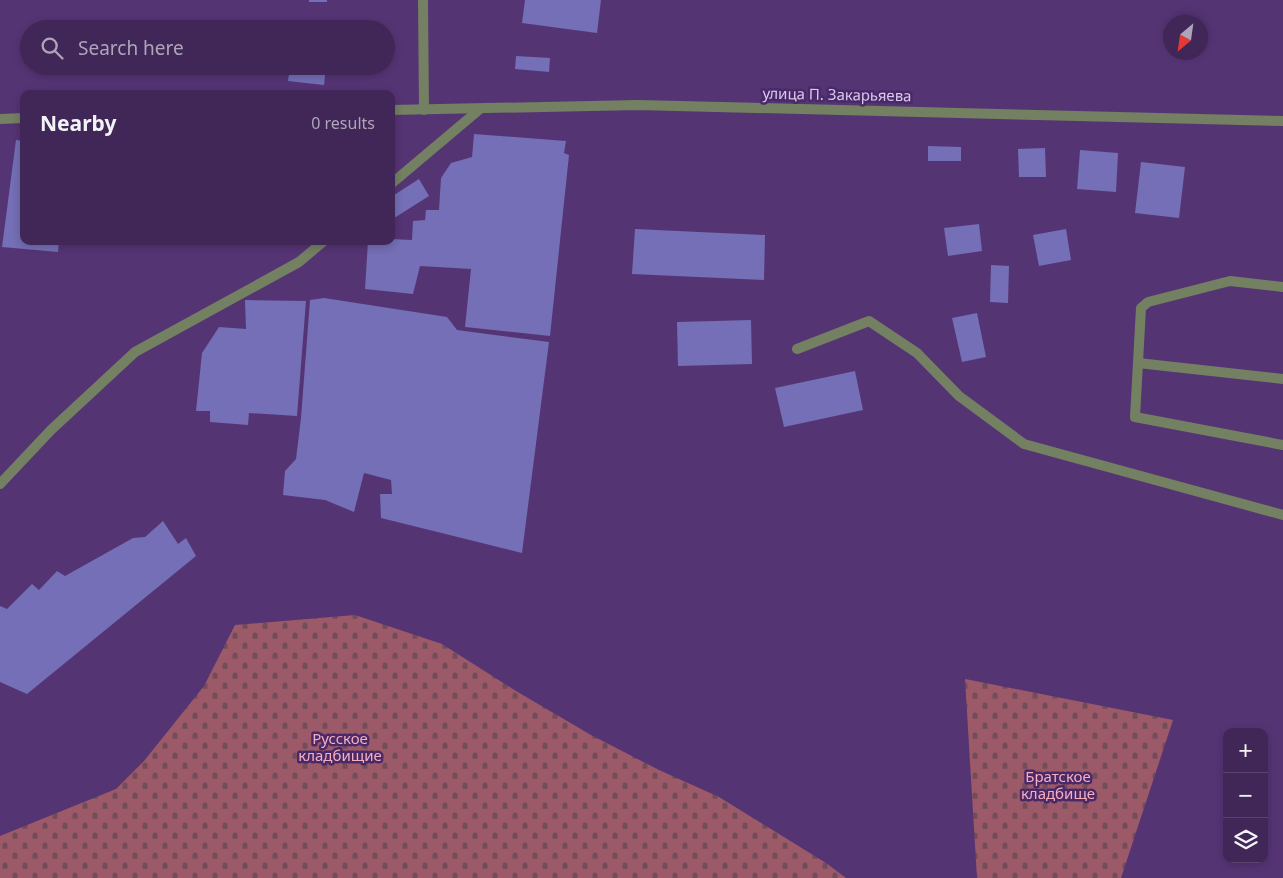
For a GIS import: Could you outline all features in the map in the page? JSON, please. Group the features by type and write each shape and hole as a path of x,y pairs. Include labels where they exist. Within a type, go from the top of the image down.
{"street":[{"path":"423,0 424,110"},
{"name":"улица П. Закарьяева","path":"395,110 638,105 1283,121"},
{"path":"395,181 480,109"},
{"path":"0,119 20,118"},
{"path":"0,484 52,430 135,352 299,262 319,245"},
{"path":"1283,287 1230,281 1148,302 1141,308 1135,417 1283,445"},
{"path":"797,350 869,321 917,353 959,396 1024,444 1283,515"},
{"path":"1138,363 1283,379"}],"green space":[{"name":"Русское кладбищие","path":"355,615 442,644 516,691 591,735 659,770 719,797 826,863 846,878 0,878 0,836 116,789 144,761 204,686 235,625"},
{"name":"Братское кладбище","path":"965,679 1173,720 1121,878 977,878"}],"building":[{"path":"309,0 327,0 327,2 309,2"},
{"path":"525,0 601,0 597,33 522,23"},
{"path":"516,56 550,58 549,72 515,69"},
{"path":"289,75 325,75 324,85 288,81"},
{"path":"474,134 566,141 564,153 569,155 550,336 465,327 471,269 420,266 413,294 365,289 368,245 395,245 395,239 412,240 413,221 425,220 426,210 439,210 441,178 451,163 472,157"},
{"path":"16,140 20,140 20,245 59,245 58,252 2,247"},
{"path":"928,146 961,147 961,161 928,161"},
{"path":"1045,148 1046,177 1019,177 1018,149"},
{"path":"1080,150 1118,153 1116,192 1077,189"},
{"path":"1141,162 1185,167 1179,218 1135,213"},
{"path":"419,179 429,196 395,217 395,194"},
{"path":"979,224 982,251 948,256 944,228"},
{"path":"635,229 765,235 764,280 632,274"},
{"path":"1066,229 1071,260 1039,266 1033,235"},
{"path":"991,265 1009,266 1008,303 990,302"},
{"path":"324,298 447,317 457,330 549,342 522,553 381,518 380,494 392,494 391,480 364,473 354,512 325,500 283,495 285,471 296,459 310,300"},
{"path":"245,300 306,301 297,416 249,413 248,425 210,422 210,411 196,411 202,353 219,327 246,329"},
{"path":"977,313 986,357 962,362 952,318"},
{"path":"751,320 752,364 678,366 677,322"},
{"path":"855,371 863,410 784,427 775,388"},
{"path":"163,521 178,544 186,538 196,556 27,694 0,682 0,606 7,609 32,584 39,590 57,571 65,576 133,538 145,537"}]}
